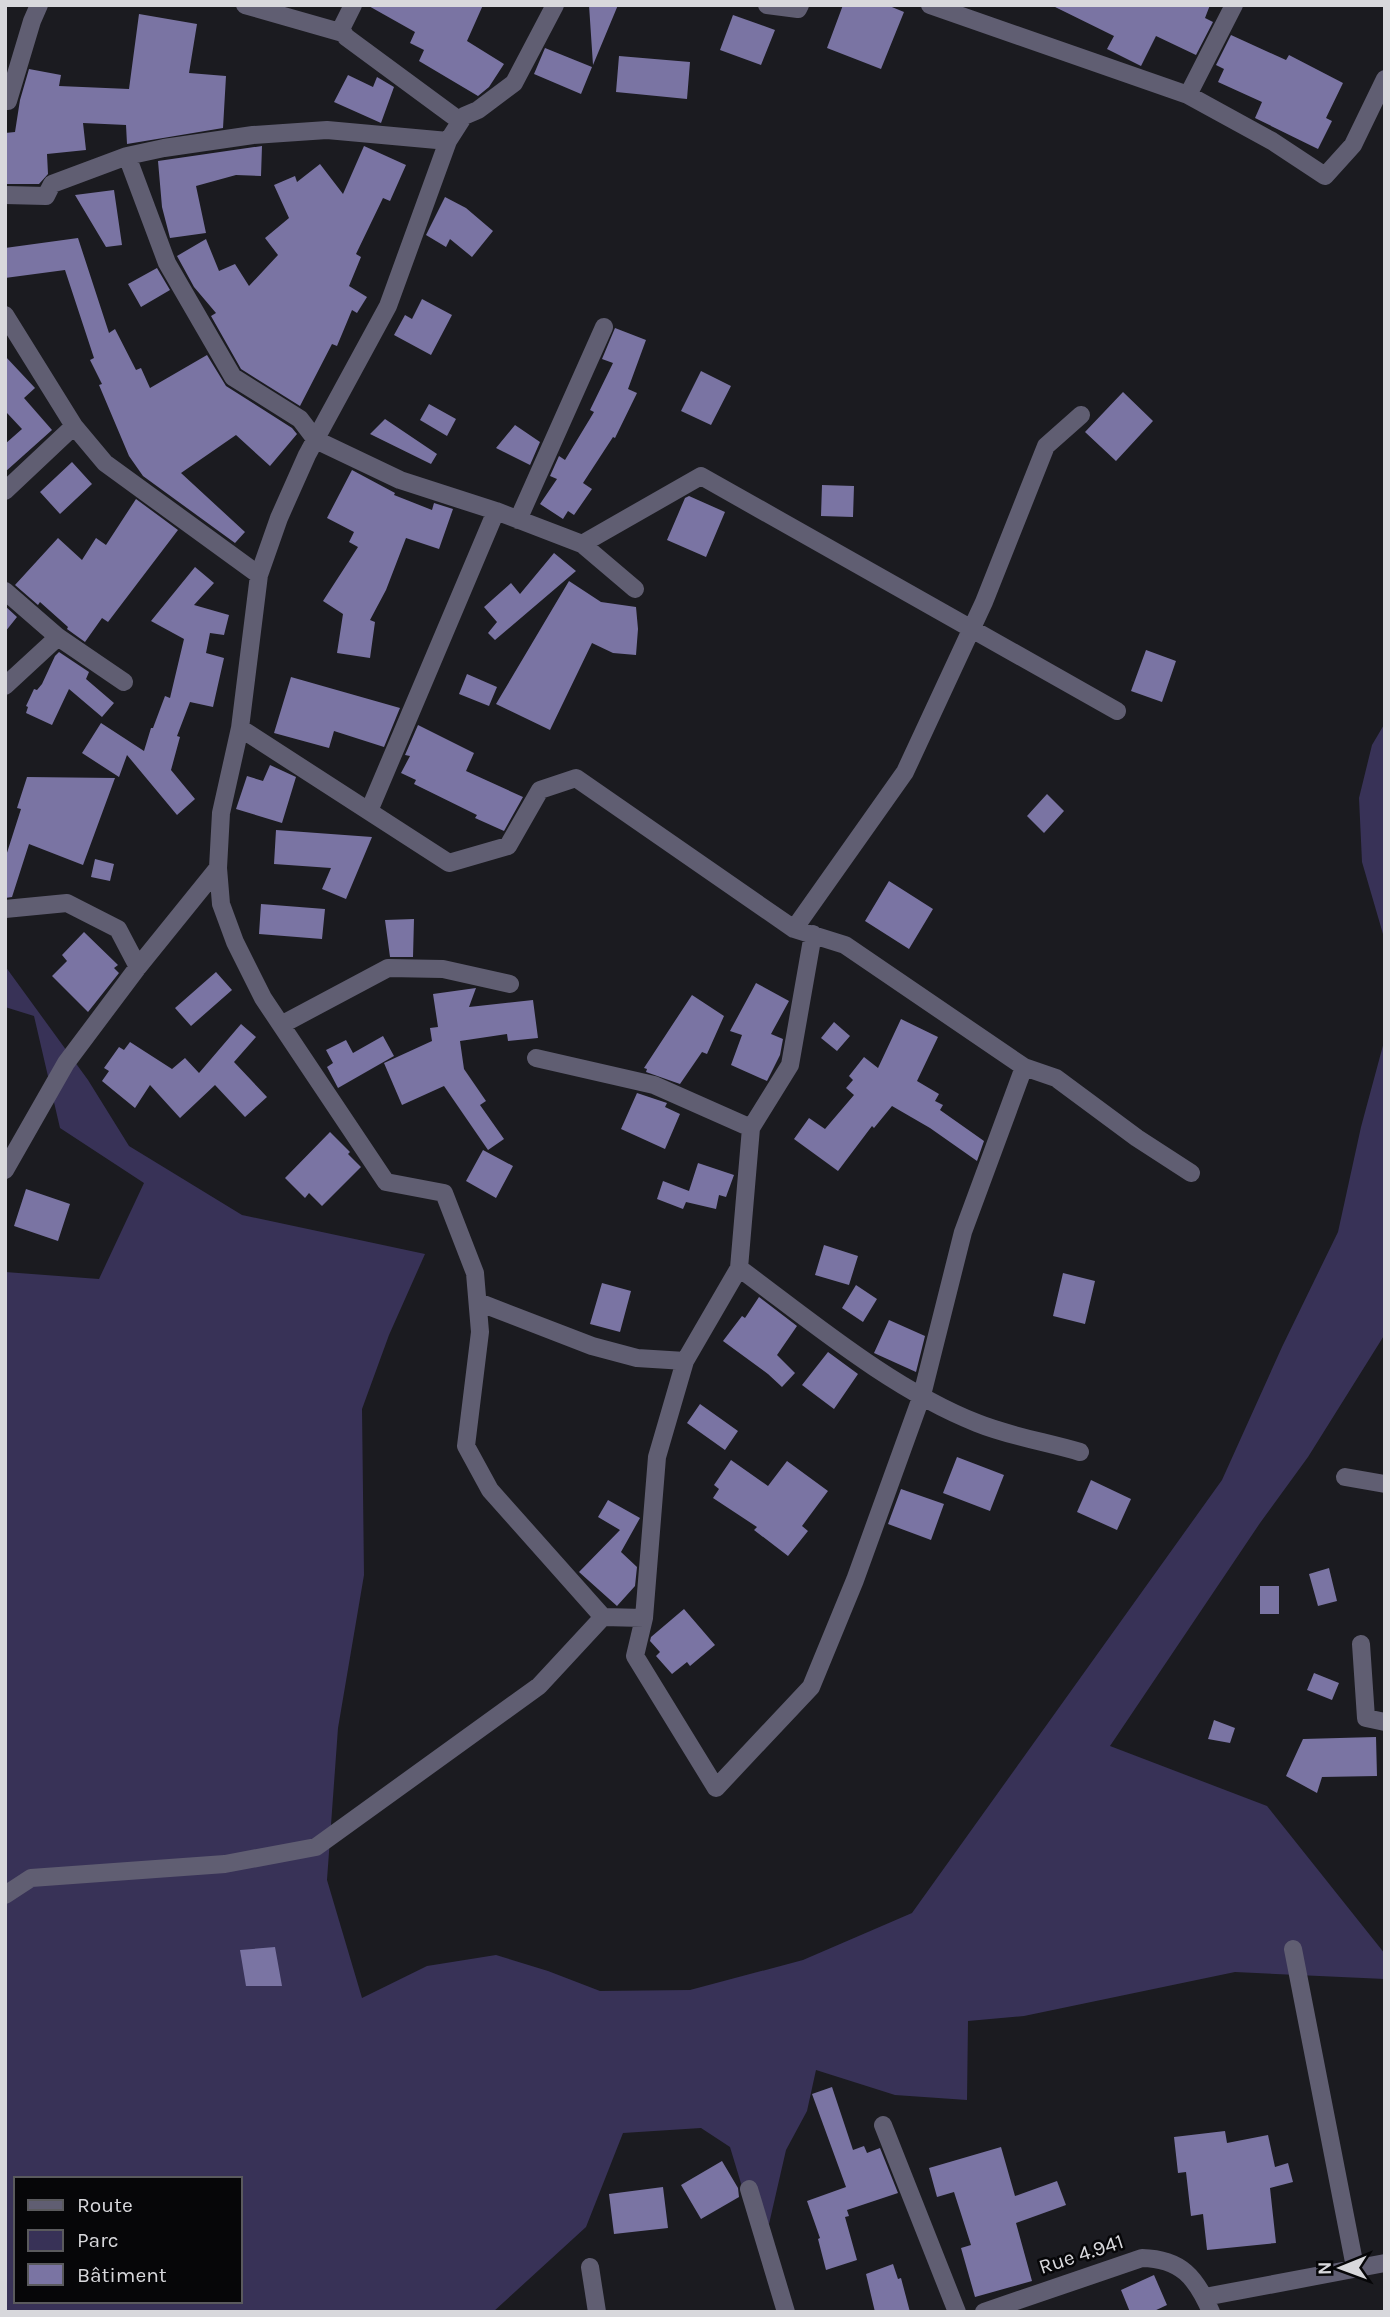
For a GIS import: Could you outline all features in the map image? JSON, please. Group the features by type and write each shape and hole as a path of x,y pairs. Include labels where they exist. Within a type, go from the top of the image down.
{"street":[{"path":"5,101 8,100 39,5"},
{"path":"245,5 343,33 460,121"},
{"path":"343,33 341,29 353,5"},
{"path":"555,5 514,83 478,110 464,116 448,141 388,306 316,440 279,518 259,575 240,728 221,813 218,868 221,904 235,943 263,998 386,1182 443,1193 475,1273 481,1332 466,1446 490,1490 603,1617 644,1618"},
{"path":"767,5 798,9 800,5"},
{"path":"930,5 1188,95 1272,141 1325,176 1353,145 1385,79"},
{"path":"1188,95 1234,5"},
{"path":"5,195 47,196 52,184 127,156 253,135 327,130 448,141"},
{"path":"127,156 167,263 233,377 299,419 316,440 400,480 496,511 582,544 635,589"},
{"path":"5,315 74,426 105,463 259,575"},
{"path":"518,520 604,327"},
{"path":"794,929 905,772 972,628 1046,446 1081,415"},
{"path":"5,491 74,426"},
{"path":"582,544 701,476 1117,711"},
{"path":"369,811 496,511"},
{"path":"5,591 58,637 124,682"},
{"path":"5,686 58,637"},
{"path":"240,728 449,863 508,846 540,790 576,778 794,929 845,945 1024,1067 1056,1078 1137,1138 1191,1173"},
{"path":"5,1170 66,1063 138,967 218,868"},
{"path":"5,909 67,903 118,929 138,967"},
{"path":"813,934 790,1065 751,1128 739,1268 685,1361 657,1457 644,1618 635,1656 716,1788 811,1687 855,1580 922,1395 963,1232 1024,1067"},
{"path":"281,1025 388,968 443,969 510,984"},
{"path":"536,1058 654,1085 751,1128"},
{"path":"739,1268 862,1358 922,1395 977,1423 1080,1452"},
{"path":"478,1302 592,1346 637,1358 685,1361"},
{"path":"1345,1477 1385,1484"},
{"path":"5,1895 31,1878 225,1864 316,1847 539,1686 603,1617"},
{"path":"1362,1644 1366,1718 1385,1722"},
{"path":"1293,1949 1355,2267"},
{"path":"883,2124 957,2312"},
{"path":"749,2189 786,2312"},
{"name":"Rue 4.941","path":"984,2312 1142,2258 1159,2258 1173,2263 1186,2273 1208,2305"},
{"path":"1208,2305 1355,2267 1385,2263"},
{"path":"590,2267 597,2312"}],"green space":[{"path":"1385,723 1385,973 1383,934 1362,862 1359,798 1372,745"},
{"path":"5,966 88,1080 129,1146 242,1215 425,1254 389,1335 362,1409 364,1575 338,1728 327,1880 362,1998 427,1966 496,1955 600,1991 690,1990 803,1960 912,1913 1222,1480 1338,1232 1361,1127 1385,1038 1385,1334 1308,1457 1260,1523 1110,1746 1267,1806 1385,1954 1385,1979 1235,1972 1024,2016 968,2021 967,2100 895,2095 816,2070 807,2111 786,2150 769,2224 746,2200 730,2147 701,2128 623,2133 586,2227 493,2312 5,2312 5,1272 99,1279 144,1183 60,1128 34,1016 5,1007"}],"building":[{"path":"367,5 483,5 467,41 504,64 489,87 478,96 419,61 424,50 410,43 415,32"},
{"path":"589,5 618,5 593,65"},
{"path":"843,5 887,5 904,12 881,69 827,48"},
{"path":"1051,5 1210,5 1205,18 1213,22 1196,55 1156,36 1141,66 1107,49 1114,36"},
{"path":"139,14 197,24 189,73 226,76 223,128 127,144 126,125 83,123 86,150 47,154 48,174 39,184 6,184 5,133 15,132 29,69 61,75 59,86 129,89"},
{"path":"733,15 775,30 761,65 720,50"},
{"path":"1231,35 1286,60 1289,55 1343,83 1326,118 1332,121 1318,149 1255,118 1262,102 1218,82 1224,69 1216,65"},
{"path":"545,48 592,67 581,94 534,74"},
{"path":"619,56 690,62 687,99 616,92"},
{"path":"348,75 373,87 377,77 394,87 381,123 334,102"},
{"path":"262,146 261,176 236,175 196,186 206,233 170,238 162,207 158,161"},
{"path":"364,146 406,165 390,201 383,198 356,254 361,257 349,286 367,297 357,313 352,310 337,346 332,344 300,406 241,369 211,316 216,313 194,287 177,256 206,239 219,271 235,264 249,286 278,255 265,238 289,218 274,185 295,176 297,182 320,164 343,194"},
{"path":"114,190 122,245 106,247 75,195"},
{"path":"445,197 466,208 493,231 472,257 450,239 446,247 426,235"},
{"path":"78,238 109,333 115,329 136,370 141,368 150,388 207,355 226,386 292,428 297,434 270,466 236,435 181,473 245,532 235,543 143,476 129,456 90,360 94,358 65,270 5,278 5,248"},
{"path":"157,268 170,290 141,307 128,284"},
{"path":"422,299 452,315 431,355 394,335 405,315 412,319"},
{"path":"615,328 646,340 628,389 637,393 615,438 613,437 583,483 592,489 574,515 568,511 563,519 540,504 557,479 550,476 559,456 565,460 594,412 590,410 613,363 602,359"},
{"path":"5,356 35,388 24,398 52,430 5,472 5,444 22,429 5,414"},
{"path":"701,371 731,386 711,425 681,411"},
{"path":"1123,392 1153,421 1116,461 1085,432"},
{"path":"429,404 456,419 447,436 420,420"},
{"path":"385,419 437,454 431,464 370,434"},
{"path":"515,425 540,442 530,465 496,448"},
{"path":"72,462 92,484 60,514 40,492"},
{"path":"352,470 395,493 394,495 432,510 434,503 453,509 439,549 406,538 386,590 370,620 375,622 370,658 337,653 343,614 323,601 358,547 349,542 354,532 327,518"},
{"path":"822,485 854,486 853,517 821,516"},
{"path":"689,496 725,512 706,557 667,540 685,498"},
{"path":"136,499 178,530 108,622 102,618 85,642 67,629 68,627 40,602 38,605 15,585 58,538 82,560 96,538 106,545"},
{"path":"554,553 576,571 495,640 488,633 497,622 484,607 511,583 520,594"},
{"path":"195,567 214,583 194,605 229,615 224,635 210,633 206,653 224,658 213,707 190,702 177,736 180,737 171,770 195,799 177,815 127,755 119,777 82,753 101,723 144,751 165,696 170,698 184,639 151,621"},
{"path":"569,581 601,602 636,607 636,655 613,653 592,643 550,730 496,704"},
{"path":"5,606 17,617 5,632"},
{"path":"1146,650 1176,661 1162,702 1131,691"},
{"path":"59,652 89,672 86,679 114,703 102,717 69,689 52,725 26,713 26,706 34,689 37,690 42,684"},
{"path":"467,674 497,687 489,706 459,694"},
{"path":"291,677 400,708 384,747 334,731 329,748 274,733"},
{"path":"418,725 474,753 466,771 523,797 504,831 414,784 416,780 401,773 410,756 405,755"},
{"path":"270,765 296,777 282,823 236,809 247,776 263,781"},
{"path":"27,777 115,778 83,865 29,844 12,897 5,898 5,859 21,809 17,808"},
{"path":"1047,794 1064,811 1044,833 1027,816"},
{"path":"276,830 372,837 346,899 322,889 331,868 274,864"},
{"path":"95,859 114,864 110,881 91,877"},
{"path":"889,881 933,909 909,949 865,921"},
{"path":"261,904 325,909 322,939 259,934"},
{"path":"414,919 413,957 390,957 385,920"},
{"path":"84,932 118,965 114,968 119,973 88,1012 52,976 67,961 62,955"},
{"path":"216,972 232,990 191,1026 175,1008"},
{"path":"756,983 789,1001 771,1034 783,1039 780,1055 767,1081 731,1065 742,1035 730,1031"},
{"path":"476,988 469,1007 533,1000 538,1038 508,1041 507,1034 460,1041 464,1069 486,1101 480,1105 504,1139 488,1150 444,1086 402,1105 384,1063 432,1041 430,1028 438,1027 433,994"},
{"path":"692,995 724,1016 707,1054 702,1052 680,1084 646,1072 647,1069 644,1068"},
{"path":"901,1019 938,1037 917,1081 939,1094 935,1101 943,1105 940,1110 984,1141 977,1161 930,1128 892,1106 874,1128 872,1126 838,1171 794,1139 809,1118 825,1129 854,1095 846,1088 853,1080 849,1076 864,1057 878,1068"},
{"path":"834,1022 850,1036 837,1051 821,1038"},
{"path":"241,1024 256,1037 234,1062 267,1097 245,1117 215,1085 180,1118 150,1085 135,1108 102,1081 109,1071 104,1068 119,1047 124,1050 130,1042 172,1069 185,1058 199,1073"},
{"path":"383,1036 394,1056 338,1088 327,1067 333,1063 326,1050 346,1040 353,1053"},
{"path":"637,1093 667,1103 665,1107 680,1114 665,1149 621,1129"},
{"path":"330,1132 361,1167 322,1206 309,1193 305,1198 285,1178"},
{"path":"483,1150 513,1166 496,1198 466,1181"},
{"path":"698,1163 734,1175 726,1197 719,1195 716,1209 686,1202 683,1209 657,1199 663,1181 689,1191"},
{"path":"26,1189 70,1204 58,1241 14,1226"},
{"path":"824,1245 858,1256 849,1285 815,1275"},
{"path":"1063,1273 1095,1281 1085,1324 1053,1316"},
{"path":"602,1283 631,1291 620,1332 590,1324"},
{"path":"856,1285 877,1299 863,1322 842,1308"},
{"path":"759,1297 797,1326 777,1355 795,1373 782,1387 723,1341 742,1316 745,1318"},
{"path":"889,1320 925,1336 916,1372 874,1353"},
{"path":"828,1352 858,1374 834,1409 802,1385"},
{"path":"700,1404 738,1431 725,1450 687,1423"},
{"path":"957,1457 1004,1475 990,1511 943,1493"},
{"path":"731,1460 768,1486 787,1461 828,1491 802,1526 808,1531 788,1556 754,1530 757,1527 713,1498 719,1489 714,1485"},
{"path":"1091,1480 1131,1499 1117,1530 1077,1512"},
{"path":"901,1489 944,1504 931,1540 888,1524"},
{"path":"608,1500 640,1518 621,1552 637,1567 635,1586 617,1606 579,1572 620,1530 598,1517"},
{"path":"1329,1568 1337,1601 1318,1606 1309,1574"},
{"path":"1260,1586 1279,1586 1279,1614 1260,1614"},
{"path":"684,1609 715,1645 690,1666 687,1662 672,1674 656,1656 660,1652 650,1641 651,1637"},
{"path":"1314,1673 1339,1683 1332,1700 1307,1690"},
{"path":"1214,1720 1235,1728 1230,1743 1208,1739"},
{"path":"1376,1737 1377,1776 1322,1777 1317,1793 1286,1776 1303,1739"},
{"path":"275,1947 282,1986 246,1986 240,1950"},
{"path":"832,2087 853,2150 864,2146 867,2153 880,2148 898,2193 847,2210 849,2216 845,2217 857,2260 826,2270 818,2239 820,2238 807,2201 846,2187 812,2094"},
{"path":"1225,2131 1227,2143 1268,2135 1275,2167 1288,2163 1293,2182 1270,2188 1276,2243 1207,2250 1203,2214 1191,2216 1186,2172 1178,2173 1174,2137"},
{"path":"1001,2147 1015,2196 1057,2181 1066,2205 1016,2223 1032,2281 975,2297 961,2248 971,2245 954,2192 937,2197 929,2168"},
{"path":"722,2161 738,2188 739,2197 701,2219 681,2185"},
{"path":"663,2187 668,2228 614,2234 609,2194"},
{"path":"893,2264 898,2279 901,2278 910,2312 875,2312 866,2274"},
{"path":"1154,2275 1167,2305 1152,2312 1130,2312 1121,2290"}]}
